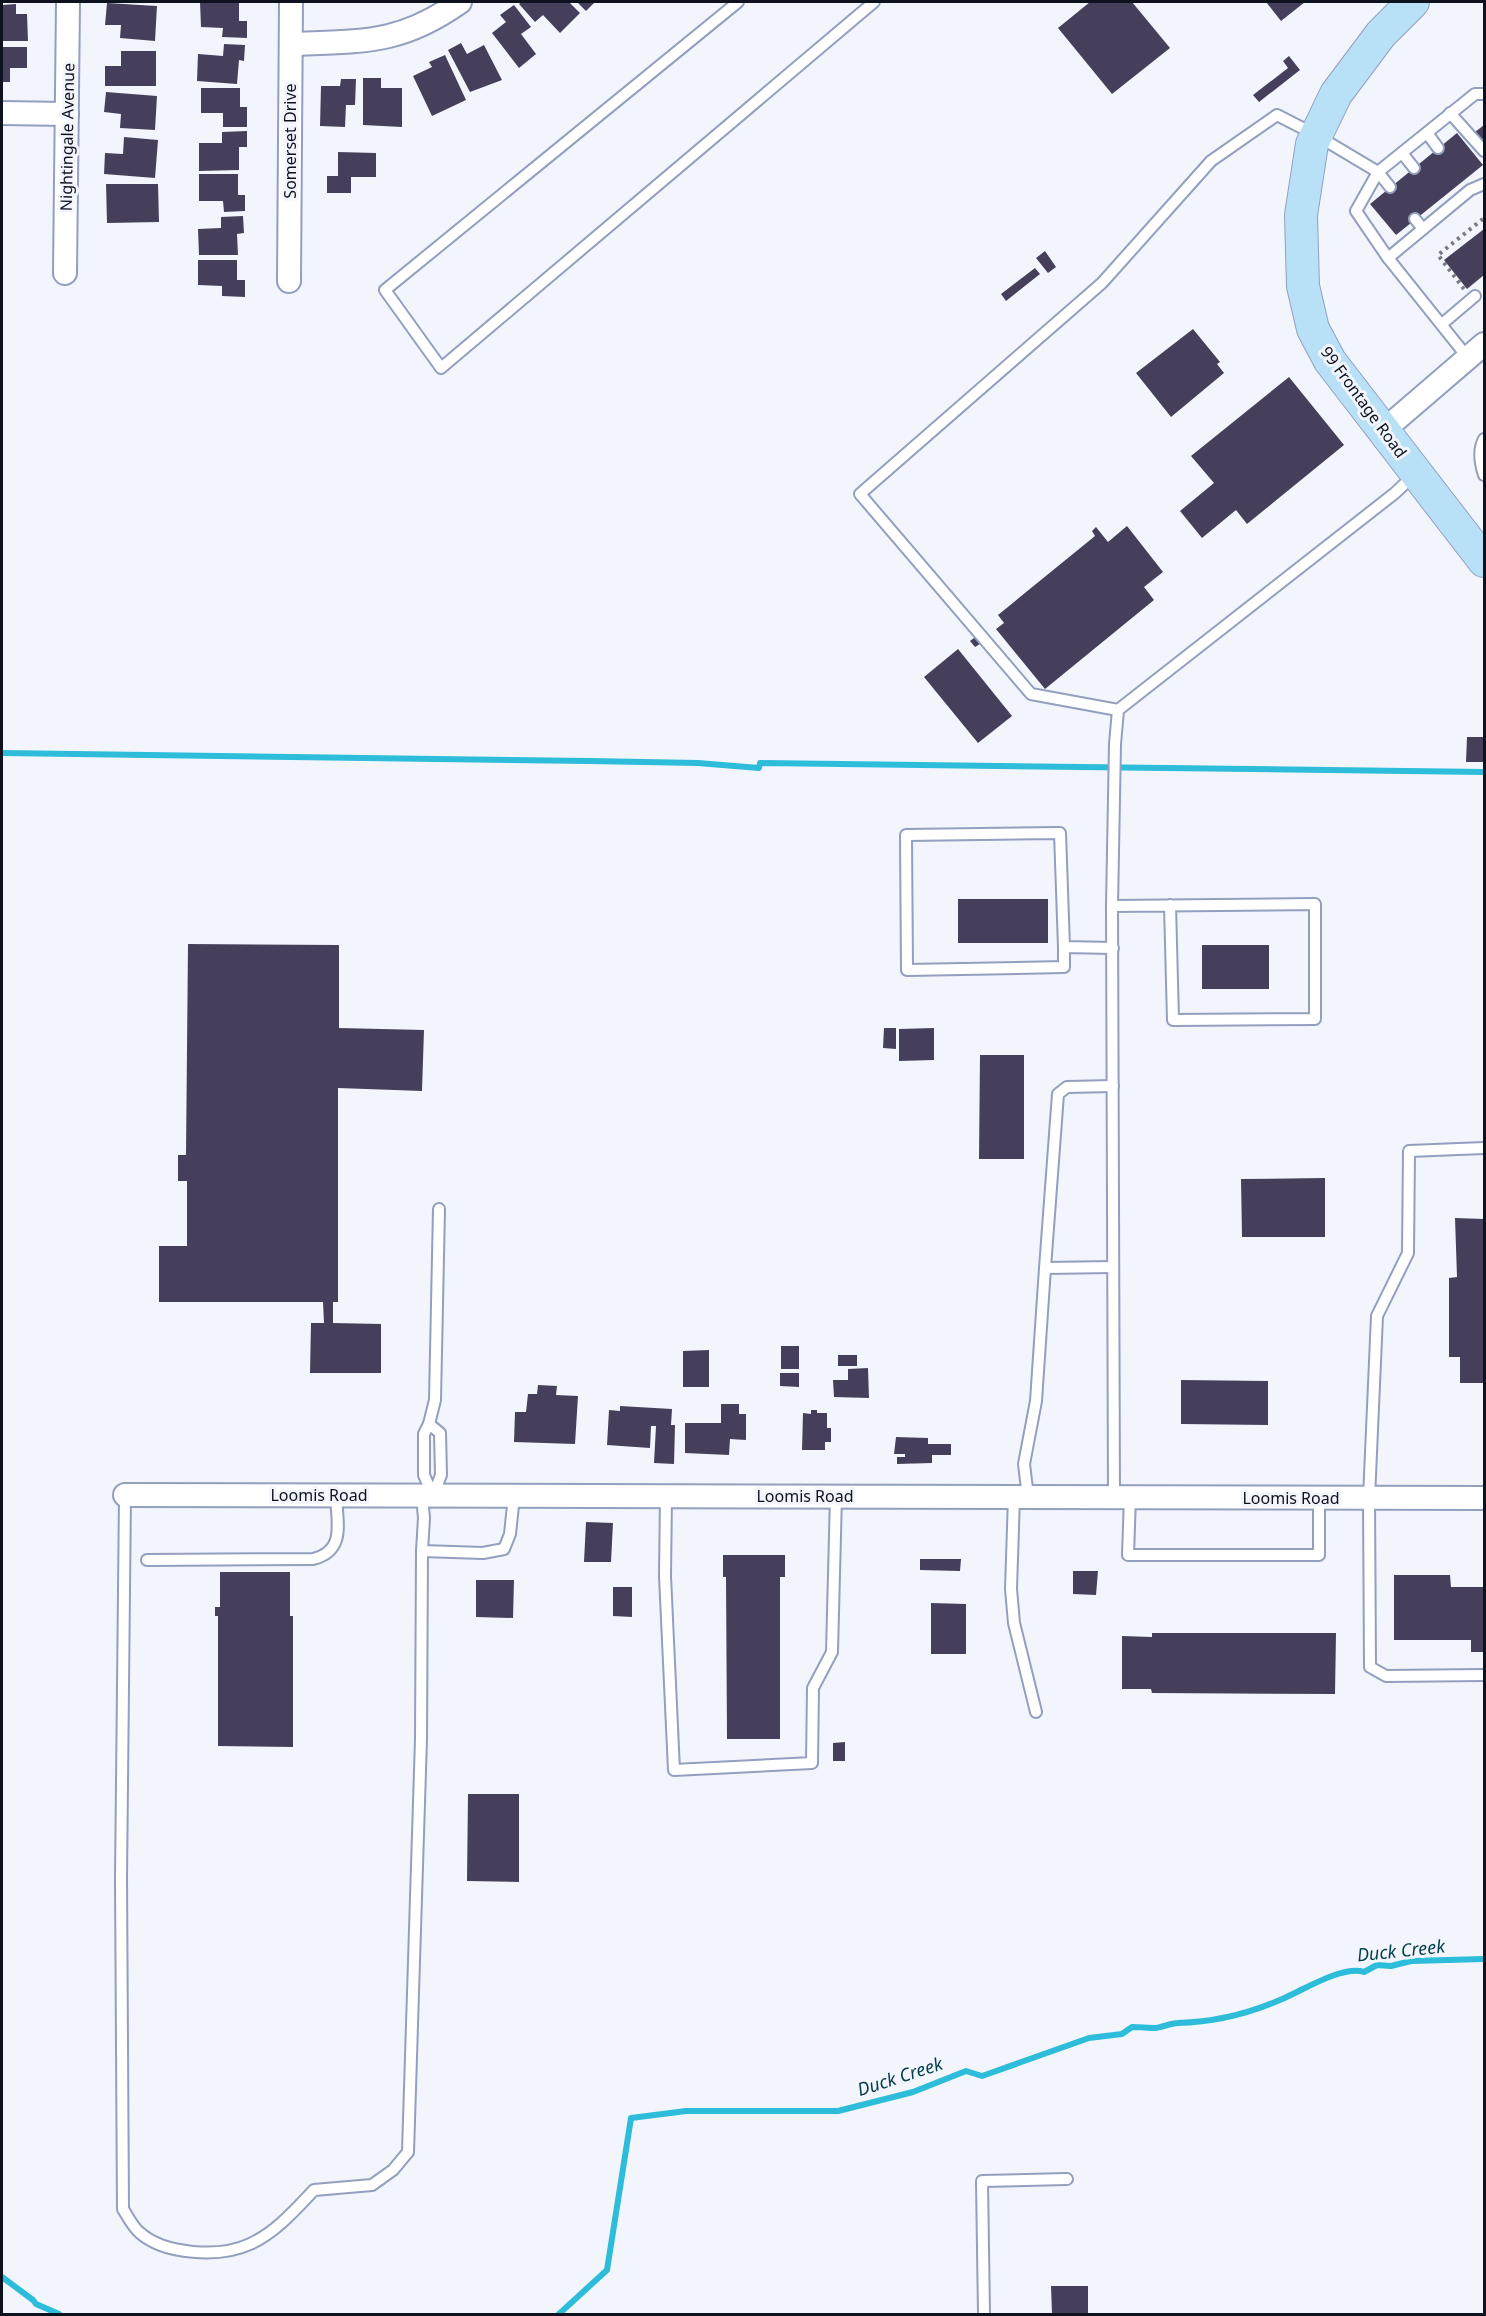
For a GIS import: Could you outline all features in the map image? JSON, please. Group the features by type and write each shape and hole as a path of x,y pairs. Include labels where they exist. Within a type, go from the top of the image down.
{"street":[{"name":"Nightingale Avenue","path":"65,273 68,2"},
{"name":"Somerset Drive","path":"289,281 291,2"},
{"path":"291,44 372,41 395,36 433,20 460,2"},
{"name":"99 Frontage Road","path":"1413,2 1381,34 1336,94 1312,144 1301,215 1303,286 1313,328 1330,361 1485,561"},
{"path":"2,113 67,114"},
{"path":"1384,430 1476,351"},
{"name":"Loomis Road","path":"125,1495 1485,1498"}],"lane":[{"path":"738,2 385,290 441,368 874,2"},
{"path":"1476,351 1442,324 1388,258 1356,211 1378,172 1450,113 1480,94 1485,105"},
{"path":"1450,113 1485,151"},
{"path":"1118,710 1031,694 860,494 1102,283 1210,161 1277,115 1378,172 1390,187"},
{"path":"1427,133 1438,148"},
{"path":"1402,153 1413,168"},
{"path":"1388,258 1446,210 1467,185 1485,184"},
{"path":"1438,201 1446,210"},
{"path":"1415,219 1423,229"},
{"path":"1442,324 1473,297"},
{"path":"1485,439 1480,447 1481,466 1485,475"},
{"path":"1319,1498 1319,1555 1128,1555 1122,1497 1113,1267 1112,906 1115,744 1118,710 1395,493 1416,473"},
{"path":"1060,833 1064,948 1064,967 907,970 906,835 1060,833"},
{"path":"1112,906 1170,905 1315,904 1315,1019 1173,1020 1170,905"},
{"path":"1064,948 1113,948"},
{"path":"1036,1712 1014,1623 1011,1589 1024,1464 1036,1401 1058,1094 1068,1087 1113,1086"},
{"path":"1485,1148 1409,1151 1408,1253 1377,1316 1369,1498 1370,1666 1386,1676 1485,1675"},
{"path":"428,1496 423,1475 424,1434 435,1400 439,1209"},
{"path":"1045,1268 1113,1267"},
{"path":"125,1495 121,1880 123,2210 139,2233 170,2249 209,2254 249,2245 286,2220 314,2190 372,2186 393,2170 408,2152 420,1773 422,1551 428,1496 441,1474 440,1433 429,1424"},
{"path":"147,1560 313,1559 325,1556 333,1549 337,1540 336,1495"},
{"path":"422,1551 483,1553 504,1549 510,1534 514,1496"},
{"path":"666,1496 665,1576 674,1770 812,1764 813,1688 832,1652 836,1496"},
{"path":"984,2314 982,2181 1067,2179"}],"path":[{"path":"1473,297 1438,255 1485,218"}],"building":[{"path":"200,2 239,3 239,21 247,21 247,38 222,37 223,28 201,27"},
{"path":"522,2 569,2 580,13 560,33 543,15 535,22 519,4"},
{"path":"577,2 595,2 586,11"},
{"path":"1090,2 1132,2 1170,48 1112,94 1058,28"},
{"path":"1266,2 1305,2 1281,21"},
{"path":"107,3 157,6 155,41 120,38 121,25 105,25"},
{"path":"16,4 16,14 27,14 28,41 2,41 2,5"},
{"path":"514,5 531,27 521,34 536,54 519,68 492,33 506,22 500,15"},
{"path":"461,43 467,54 484,45 502,80 470,92 448,50"},
{"path":"224,44 245,45 244,61 239,60 237,84 197,81 198,54 223,56"},
{"path":"3,47 27,47 27,68 10,68 10,82 2,82"},
{"path":"121,51 156,51 156,86 105,86 105,66 121,66"},
{"path":"445,55 466,100 432,116 413,76 432,67 429,62"},
{"path":"1289,56 1300,70 1259,102 1253,95 1288,68 1283,61"},
{"path":"363,78 381,78 381,88 402,88 402,127 363,125"},
{"path":"341,79 356,79 355,105 346,105 345,127 320,126 321,86 340,86"},
{"path":"201,88 240,88 240,107 247,107 247,127 223,127 223,113 201,113"},
{"path":"106,92 157,96 155,130 120,128 121,114 104,112"},
{"path":"1484,125 1484,143 1475,132"},
{"path":"247,131 247,147 239,147 239,170 199,171 199,143 222,143 222,132"},
{"path":"1457,133 1483,165 1396,235 1370,204"},
{"path":"124,137 158,140 155,178 104,174 105,153 123,154"},
{"path":"338,152 376,153 376,177 351,177 351,193 327,193 327,176 338,176"},
{"path":"199,174 238,174 238,195 245,195 245,211 224,212 223,201 199,201"},
{"path":"106,184 158,184 159,222 107,223"},
{"path":"243,216 244,233 237,234 238,255 199,255 198,229 221,228 221,217"},
{"path":"1484,229 1484,275 1467,289 1444,260"},
{"path":"1045,251 1056,267 1048,273 1036,258"},
{"path":"198,260 237,260 237,280 245,280 245,297 222,296 222,286 198,285"},
{"path":"1035,268 1040,274 1006,301 1001,294"},
{"path":"1193,329 1220,362 1217,364 1224,373 1171,417 1136,373"},
{"path":"1289,377 1344,445 1247,524 1236,510 1202,538 1180,511 1214,483 1191,456"},
{"path":"1127,526 1163,572 1144,587 1154,600 1045,689 996,629 1004,623 998,615 1095,536 1092,531 1096,527 1108,542"},
{"path":"978,635 983,642 975,647 970,641"},
{"path":"958,649 1012,716 978,743 924,677"},
{"path":"1467,737 1484,737 1484,762 1466,762"},
{"path":"958,899 1048,899 1048,943 958,943"},
{"path":"188,944 339,945 339,1028 424,1030 422,1091 338,1088 338,1302 333,1302 333,1323 381,1324 381,1373 310,1373 311,1323 324,1323 323,1302 159,1302 159,1246 187,1246 187,1181 178,1181 178,1155 186,1155"},
{"path":"1202,945 1269,945 1269,989 1202,989"},
{"path":"884,1028 896,1028 896,1049 883,1048"},
{"path":"934,1028 934,1060 899,1061 899,1029"},
{"path":"980,1055 1024,1055 1024,1159 979,1159"},
{"path":"1325,1178 1325,1237 1242,1237 1241,1179"},
{"path":"1455,1218 1484,1219 1484,1383 1460,1383 1460,1357 1449,1357 1449,1278 1457,1277"},
{"path":"781,1346 799,1346 799,1369 781,1369"},
{"path":"709,1350 709,1387 683,1387 683,1351"},
{"path":"838,1355 857,1355 857,1366 838,1366"},
{"path":"868,1368 869,1398 834,1397 833,1380 848,1380 848,1369"},
{"path":"780,1373 799,1373 799,1387 780,1386"},
{"path":"1181,1380 1268,1381 1268,1425 1181,1424"},
{"path":"538,1385 557,1386 556,1395 578,1396 575,1444 514,1442 515,1412 526,1412 528,1394 537,1394"},
{"path":"721,1404 739,1404 739,1414 746,1414 746,1440 730,1439 729,1455 685,1453 685,1423 721,1423"},
{"path":"620,1406 672,1409 671,1425 675,1425 674,1464 654,1463 656,1426 651,1426 650,1448 607,1445 609,1410 620,1411"},
{"path":"811,1410 817,1410 817,1413 827,1413 827,1428 831,1428 831,1442 825,1442 825,1450 802,1450 803,1413 811,1414"},
{"path":"896,1437 928,1438 928,1444 951,1444 951,1455 932,1455 932,1463 897,1464 897,1457 905,1457 905,1454 894,1454"},
{"path":"586,1522 613,1523 611,1562 584,1562"},
{"path":"723,1555 785,1555 785,1577 780,1577 780,1739 727,1739 726,1577 723,1577"},
{"path":"920,1559 961,1559 960,1571 920,1570"},
{"path":"1073,1571 1098,1571 1096,1595 1073,1594"},
{"path":"220,1572 290,1572 290,1616 293,1616 293,1747 218,1746 218,1616 215,1616 215,1607 220,1607"},
{"path":"1394,1575 1450,1575 1451,1587 1484,1587 1484,1652 1471,1652 1471,1640 1394,1640"},
{"path":"476,1580 514,1580 513,1618 476,1617"},
{"path":"613,1587 632,1587 632,1617 613,1616"},
{"path":"931,1603 966,1604 966,1654 931,1654"},
{"path":"1152,1633 1336,1633 1335,1694 1152,1693 1151,1689 1122,1689 1122,1636 1152,1637"},
{"path":"845,1742 845,1761 833,1761 833,1743"},
{"path":"468,1794 519,1794 519,1882 467,1881"},
{"path":"1051,2286 1088,2286 1088,2314 1052,2314"}],"waterway":[{"path":"2,753 698,763 759,768 760,763 1484,772"},
{"name":"Duck Creek","path":"559,2314 607,2270 631,2118 686,2111 838,2111 913,2092 966,2071 982,2076 1089,2038 1122,2034 1132,2027 1156,2028 1175,2023 1240,2014 1285,1998 1340,1973 1364,1972 1377,1965 1391,1966 1411,1961 1484,1959"},
{"name":"Duck Creek","path":"2,2277 36,2304 59,2314"}]}
